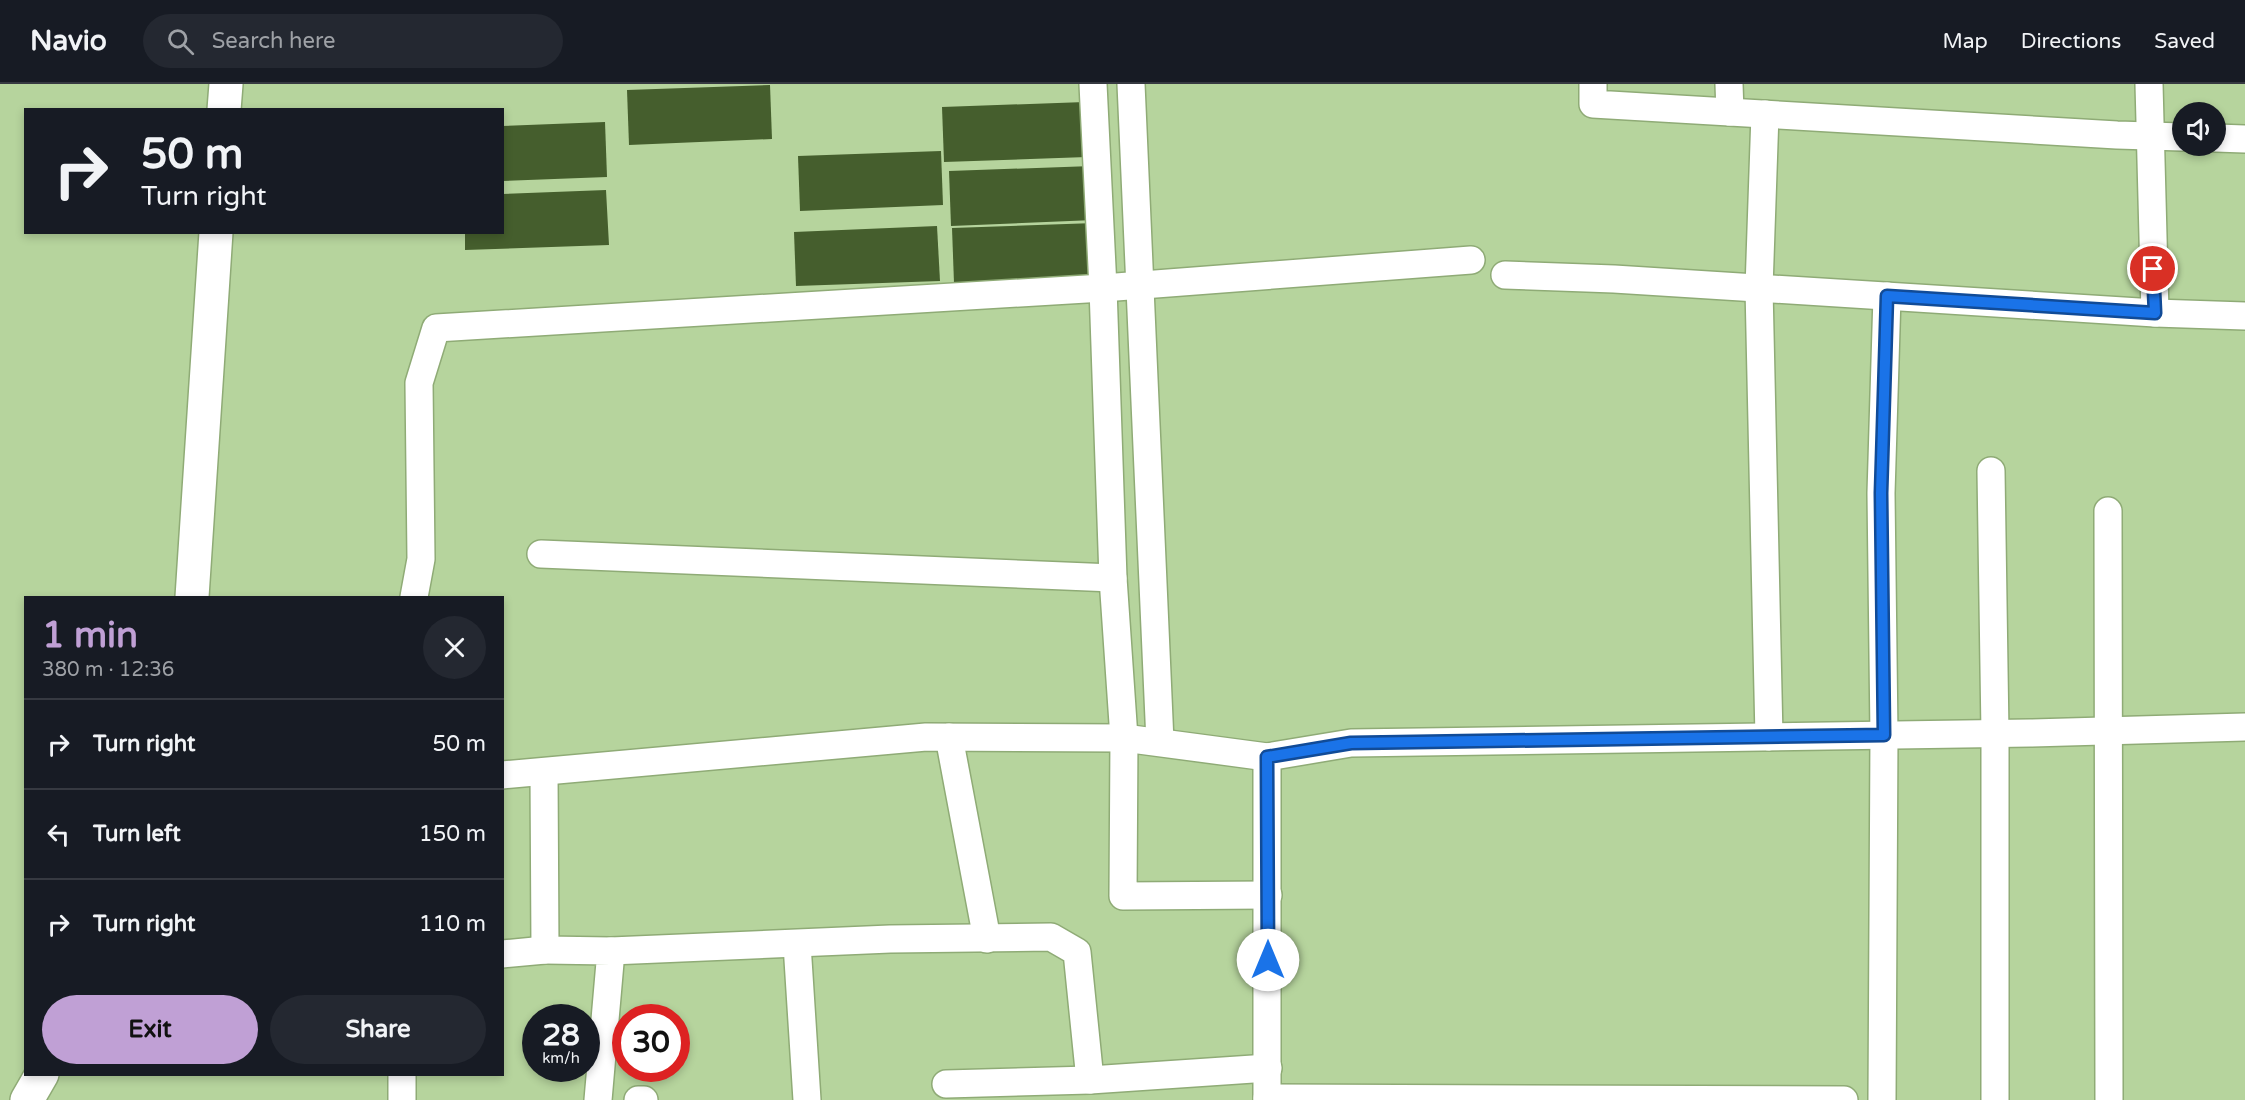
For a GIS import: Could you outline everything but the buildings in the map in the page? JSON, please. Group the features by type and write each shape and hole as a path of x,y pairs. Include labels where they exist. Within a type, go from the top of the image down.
{"street":[{"path":"224,108 226,84"},
{"path":"1093,84 1113,578 1124,738 1123,896 1268,895"},
{"path":"1131,84 1160,742"},
{"path":"1593,84 1593,104 2172,137"},
{"path":"1730,84 1730,112"},
{"path":"2149,84 2155,313"},
{"path":"1765,114 1759,288 1769,737"},
{"path":"2226,138 2245,139"},
{"path":"192,596 216,234"},
{"path":"414,596 421,559 419,383 436,328 1103,288 1471,260"},
{"path":"1505,275 1614,279 2155,313 2245,316"},
{"path":"1882,1100 1884,735 1881,493 1887,296"},
{"path":"1991,471 1995,733 1995,1100"},
{"path":"2108,511 2109,1100"},
{"path":"541,554 1113,578"},
{"path":"504,775 926,737 1124,738 1267,757 1351,743 2245,727"},
{"path":"949,737 987,939"},
{"path":"1267,757 1267,1099 1844,1100"},
{"path":"544,772 545,950"},
{"path":"504,954 545,950 611,951 890,939 1051,938 1077,952 1090,1080"},
{"path":"797,944 807,1100"},
{"path":"598,1100 611,951"},
{"path":"946,1083 1090,1080 1268,1068"},
{"path":"27,1100 41,1076"},
{"path":"402,1076 402,1100"},
{"path":"638,1100 644,1100"}],"route":[{"path":"1268,960 1267,757 1351,743 1884,735 1881,493 1887,296 2155,313 2153,269"}]}
